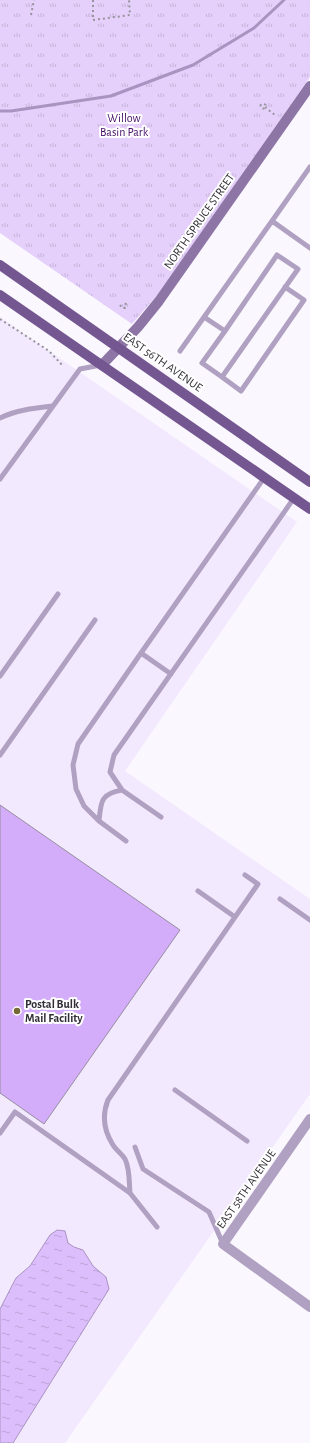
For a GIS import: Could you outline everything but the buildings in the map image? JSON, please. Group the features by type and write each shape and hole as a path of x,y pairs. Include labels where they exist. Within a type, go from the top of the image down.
{"main road":[{"name":"EAST 56TH AVENUE","path":"0,265 310,482"},
{"path":"0,295 310,509"}],"street":[{"name":"NORTH SPRUCE STREET","path":"102,365 138,327 158,301 310,86"},
{"name":"EAST 58TH AVENUE","path":"310,1119 223,1244 310,1307"}],"lane":[{"path":"180,351 310,166"},
{"path":"272,221 310,247"},
{"path":"222,377 298,269 277,255 202,363 240,391 304,300 286,287"},
{"path":"204,317 225,331"},
{"path":"0,479 52,406 80,370 102,365"},
{"path":"0,418 29,409 52,406"},
{"path":"126,841 99,822 84,806 76,789 72,765 78,744 264,478"},
{"path":"161,817 122,790 110,772 114,755 294,498"},
{"path":"0,676 58,594"},
{"path":"0,755 95,620"},
{"path":"141,653 171,674"},
{"path":"99,822 101,802 110,792 122,790"},
{"path":"130,1193 128,1169 124,1159 113,1145 106,1131 104,1117 108,1100 258,884 245,875"},
{"path":"198,891 235,917"},
{"path":"280,899 310,920"},
{"path":"175,1090 248,1141"},
{"path":"0,1132 14,1112 130,1193 157,1227"},
{"path":"135,1147 143,1168 209,1212 223,1244"}],"path":[{"path":"31,15 34,0"},
{"path":"94,0 93,20 130,15 129,0"},
{"path":"265,107 276,116"},
{"path":"123,302 130,310"},
{"path":"120,305 122,308 126,307"},
{"path":"0,319 49,351 63,366"}],"shaded area":[{"path":"0,317 297,522 125,771 310,899 310,1094 65,1443 0,1443"}],"green space":[{"name":"Willow Basin Park","path":"0,0 310,0 310,77 158,294 132,324 0,233"}],"water":[{"path":"57,1230 65,1231 68,1243 83,1250 93,1266 106,1277 109,1289 13,1443 0,1443 0,1309 16,1278 30,1266 50,1235"}],"waterway":[{"path":"0,111 11,111 111,96 193,65 254,28 284,0"}],"place":[{"name":"Postal Bulk Mail Facility","path":"17,1011"}]}
